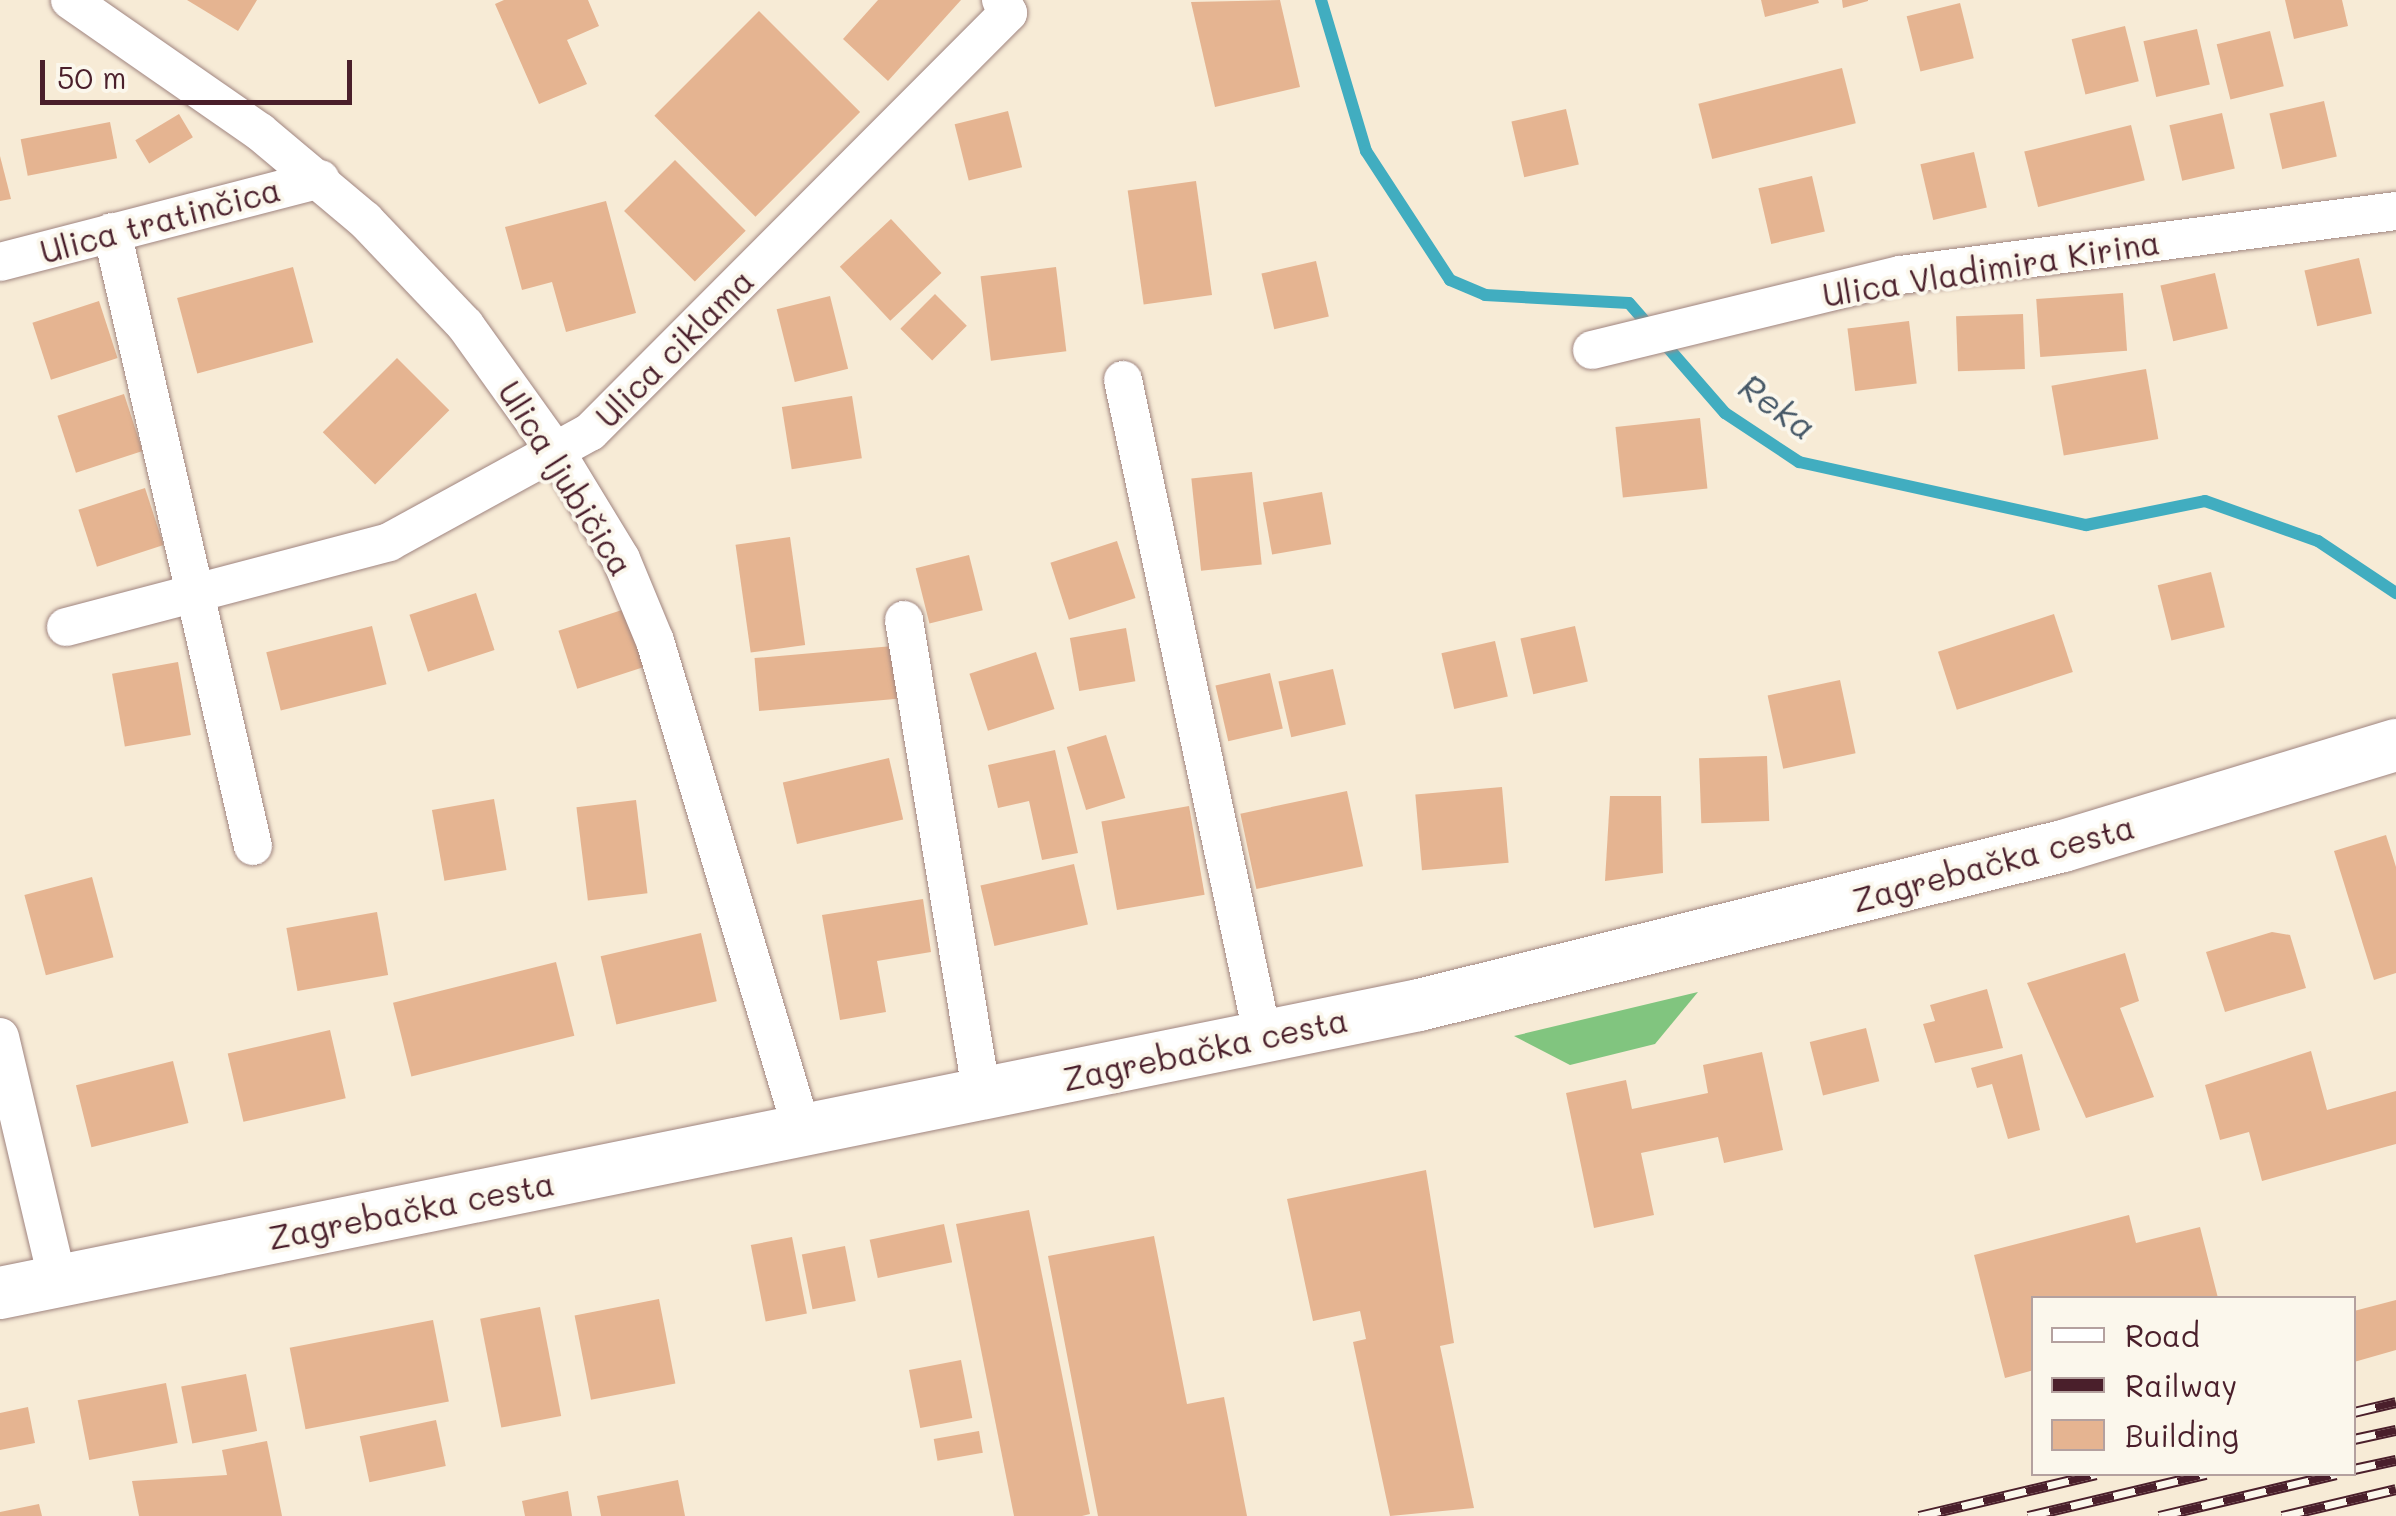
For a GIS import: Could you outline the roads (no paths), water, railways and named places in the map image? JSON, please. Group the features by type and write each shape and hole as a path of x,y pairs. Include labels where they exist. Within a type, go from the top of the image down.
{"main road":[{"name":"Zagrebačka cesta","path":"0,1293 1263,1038 1826,908 2396,746"}],"street":[{"name":"Ulica ljubičica","path":"70,0 320,179 465,325 556,452 621,559 655,642 802,1130"},
{"name":"Ulica ciklama","path":"66,627 196,596 389,542 556,452 605,417 1010,4"},
{"name":"Ulica tratinčica","path":"0,262 320,179"},
{"name":"Ulica Vladimira Kirina","path":"1592,350 1900,275 2396,211"},
{"path":"112,232 253,846"},
{"path":"1123,380 1263,1038"},
{"path":"904,620 982,1094"},
{"path":"0,1037 58,1282"}],"waterway":[{"name":"Reka","path":"1321,0 1366,151 1450,280 1485,295 1629,303 1725,413 1799,462 2086,525 2205,501 2318,541 2396,593"}],"railway":[{"path":"2356,1412 2396,1402"},
{"path":"2356,1439 2396,1430"},
{"path":"2356,1469 2396,1460"},
{"path":"1919,1516 2088,1476"},
{"path":"2028,1516 2198,1476"},
{"path":"2159,1516 2328,1476"},
{"path":"2282,1516 2396,1489"}]}
